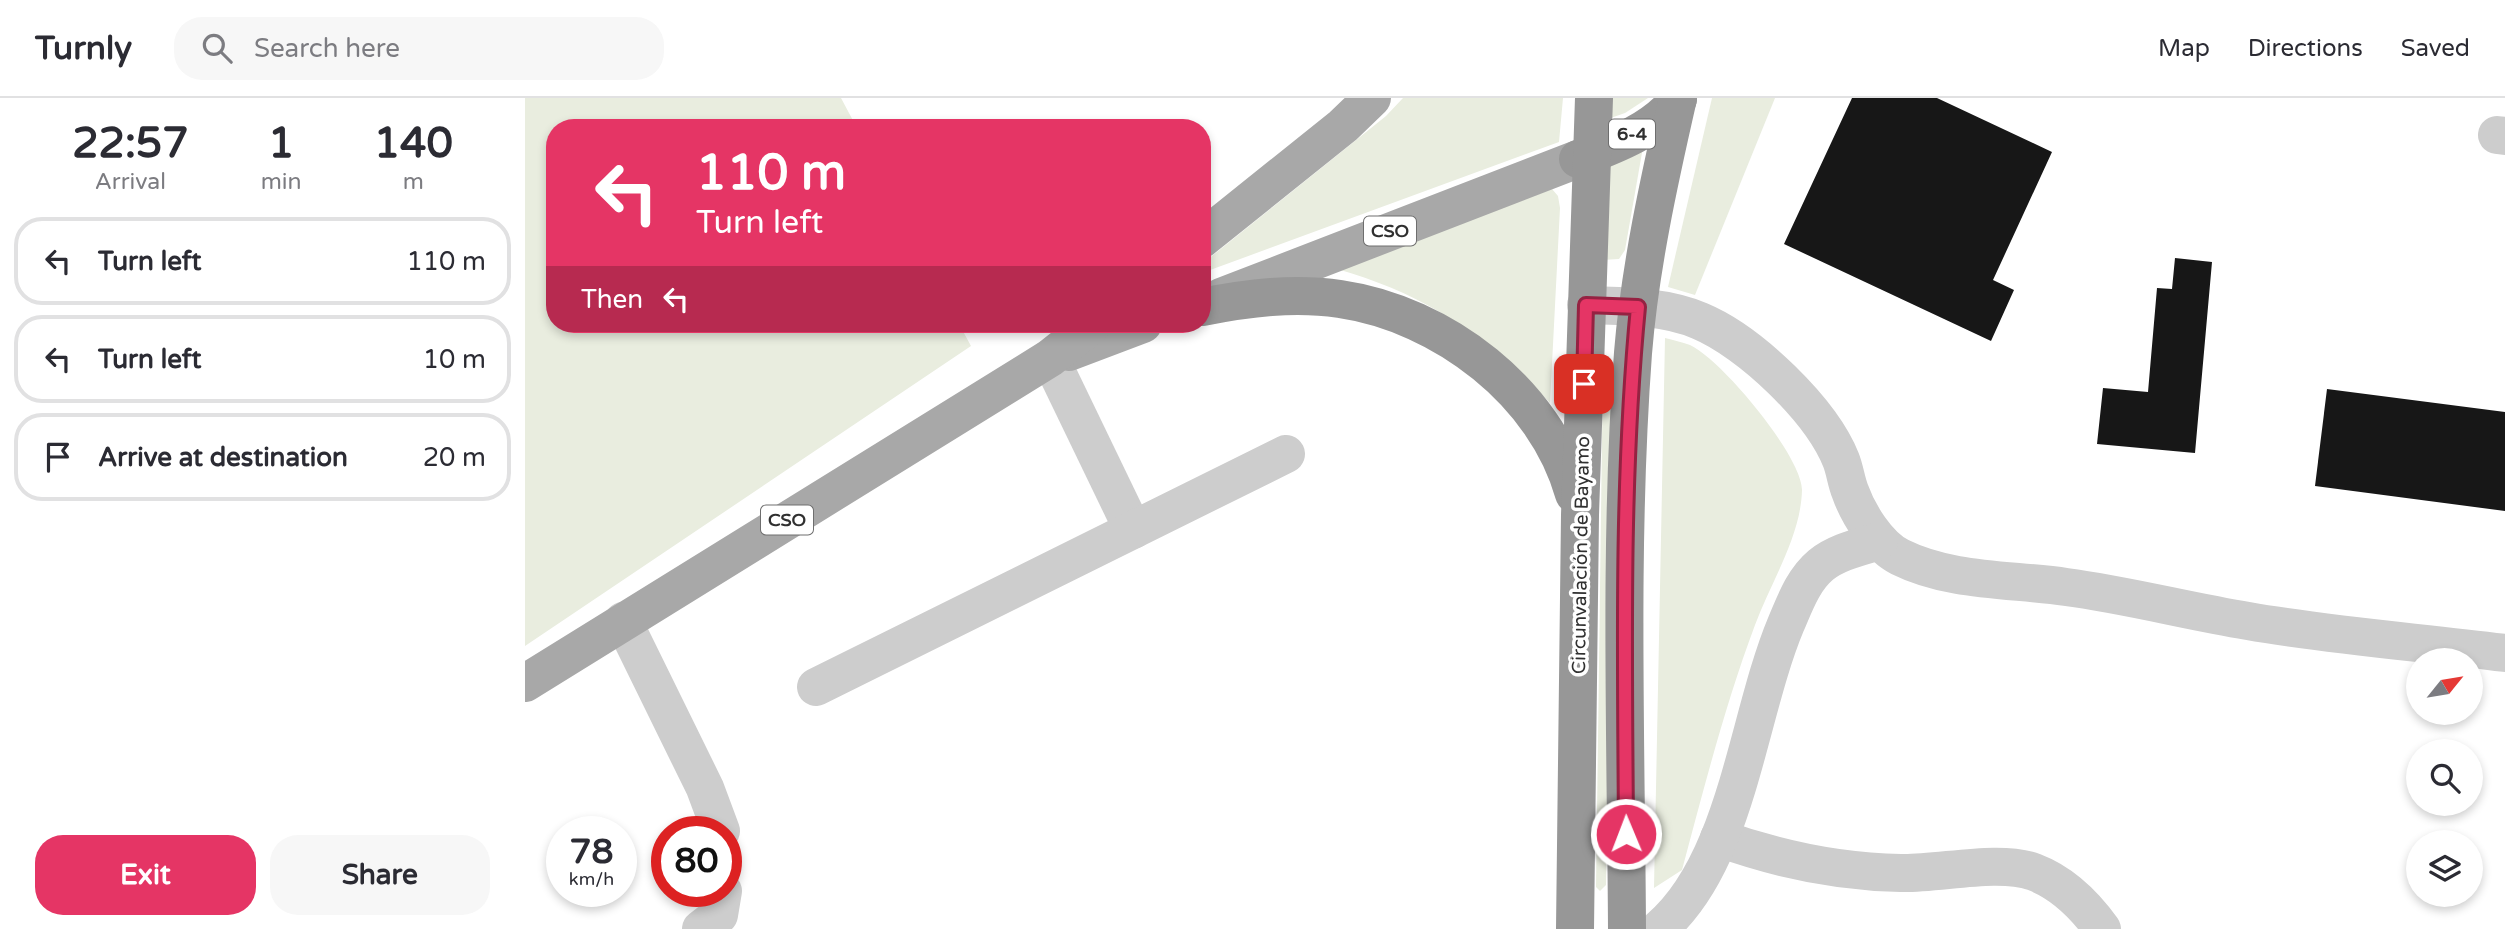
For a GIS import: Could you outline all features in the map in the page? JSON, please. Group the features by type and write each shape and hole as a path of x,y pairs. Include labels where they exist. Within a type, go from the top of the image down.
{"highway":[{"name":"Circunvalación de Bayamo","path":"1575,929 1580,515 1586,305 1584,157 1594,98"},
{"name":"6-4","path":"1584,157 1663,117 1678,98"},
{"path":"1627,929 1625,657 1630,419 1638,307 1653,215 1678,98"},
{"path":"1211,304 1282,296 1340,299 1399,314 1450,339 1479,359 1537,419 1568,472 1580,515"}],"main road":[{"path":"1211,233 1343,126 1372,98"},
{"name":"CSO","path":"1211,302 1584,157"},
{"name":"CSO","path":"525,683 1050,358 1082,333"},
{"name":"CSO","path":"1050,358 1118,333"}],"street":[{"path":"1586,305 1638,307 1699,320 1727,334 1794,393 1823,429 1841,459 1850,492 1879,541 1897,555 1931,571 2067,587 2249,622 2505,653"},
{"path":"1050,358 1133,530"},
{"path":"816,687 1286,454"},
{"path":"1659,929 1680,908 1712,859 1774,653 1802,587 1821,566 1838,555 1879,541"},
{"path":"623,621 705,788 715,816"},
{"path":"1719,838 1755,852 1834,866 1900,873 1993,867 2032,871 2066,889 2102,929"},
{"path":"701,929 719,915 720,907"}],"shaded area":[{"path":"525,98 841,98 852,119 546,119 546,333 964,333 971,346 525,646"},
{"path":"1403,98 1563,98 1559,142 1211,270 1211,257 1386,116"},
{"path":"1607,98 1648,98 1625,113 1605,120"},
{"path":"1712,98 1775,98 1695,295 1668,287"},
{"path":"1643,147 1625,250 1619,259 1602,260 1600,163"},
{"path":"1552,189 1558,196 1560,208 1550,403 1503,357 1453,320 1399,291 1337,269"},
{"path":"1665,338 1690,345 1704,354 1739,388 1789,455 1802,490 1791,542 1755,625 1734,686 1682,870 1654,888"},
{"path":"1603,365 1614,368 1606,885 1600,891 1596,887"}],"building":[{"path":"1852,98 1937,98 2052,152 1993,280 2014,290 1991,341 1784,244"},
{"path":"2175,258 2212,262 2195,453 2097,444 2103,388 2148,392 2157,288 2172,289"},
{"path":"2327,389 2505,412 2505,511 2315,486"}],"route":[{"path":"1584,384 1586,305 1638,307 1630,419 1625,657 1626,834"}]}
